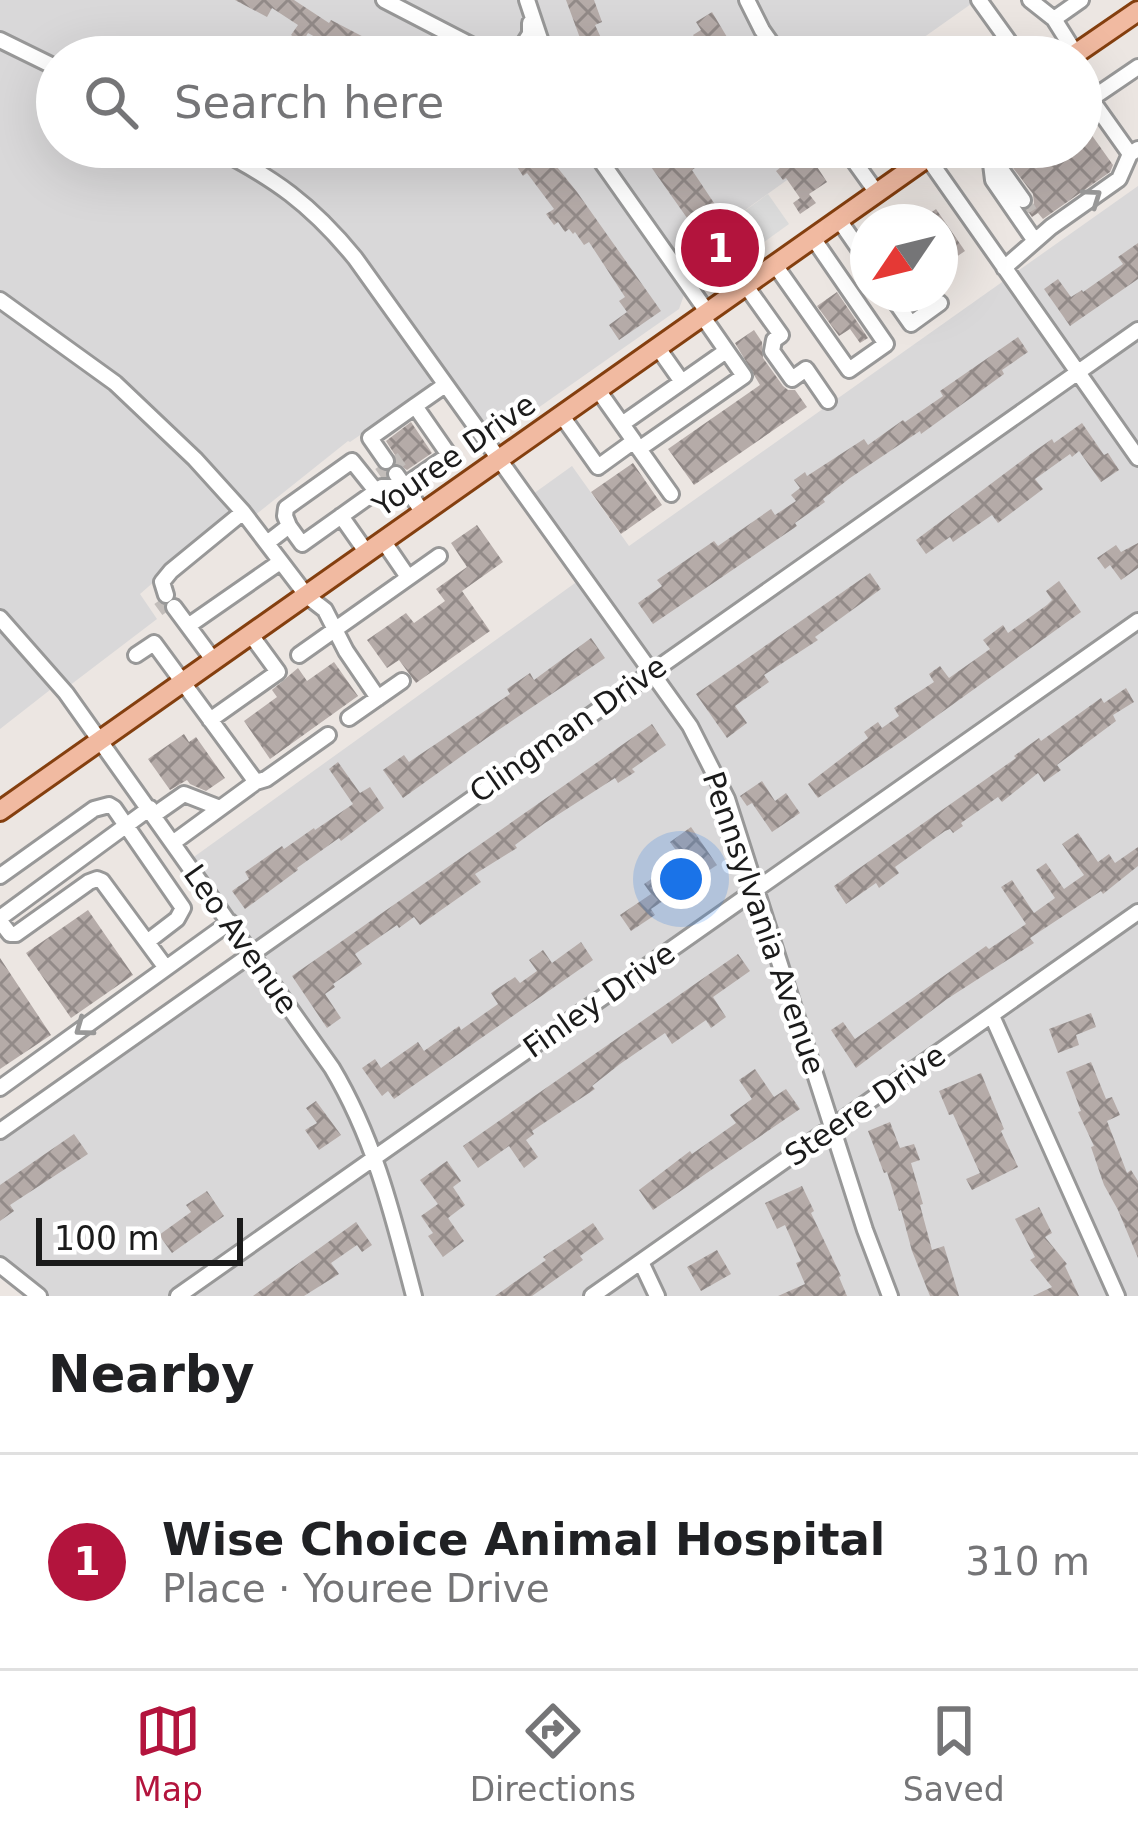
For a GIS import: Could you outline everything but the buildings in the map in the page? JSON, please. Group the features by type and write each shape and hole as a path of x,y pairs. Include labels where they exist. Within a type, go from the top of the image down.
{"main road":[{"path":"1101,36 1138,11"},
{"name":"Youree Drive","path":"0,811 912,168"}],"street":[{"path":"384,0 453,36"},
{"path":"747,0 766,36"},
{"path":"980,0 1005,36"},
{"path":"1030,0 1054,19 1063,36"},
{"path":"1054,19 1081,0"},
{"path":"529,6 529,36"},
{"path":"529,6 539,36"},
{"path":"0,40 36,58"},
{"path":"1102,85 1138,67"},
{"path":"1004,268 1119,179 1134,151 1102,114"},
{"name":"Pennsylvania Avenue","path":"253,168 313,211 355,257 689,726 720,781 890,1296"},
{"path":"562,416 598,467 744,376 605,168"},
{"path":"859,168 877,193"},
{"path":"945,168 1004,268 1138,458"},
{"path":"992,168 993,180 1040,237"},
{"path":"997,168 1023,200"},
{"path":"1034,216 1040,237"},
{"path":"839,220 850,236"},
{"path":"775,266 849,370 886,344 813,238"},
{"path":"746,286 781,335 774,340 772,351 792,379 806,369 828,401"},
{"path":"0,300 115,383 166,429 243,512 307,596 325,610 378,698"},
{"path":"903,312 911,324 928,312"},
{"name":"Clingman Drive","path":"0,1131 1138,330"},
{"path":"658,348 682,382"},
{"path":"622,424 726,351"},
{"path":"424,514 370,438 445,385"},
{"path":"598,391 671,494"},
{"path":"376,491 352,460 286,508 285,517 302,544 382,487 392,469 449,454 415,406"},
{"path":"214,661 172,606 162,582 243,512"},
{"path":"341,516 408,577"},
{"path":"267,543 289,526"},
{"path":"299,655 439,556"},
{"path":"172,606 280,562"},
{"name":"Leo Avenue","path":"0,619 38,659 100,740 332,1068 376,1157 414,1296"},
{"name":"Finley Drive","path":"178,1296 1138,621"},
{"path":"210,720 278,672 251,635"},
{"path":"136,656 154,644 256,782"},
{"path":"349,718 402,680"},
{"path":"174,842 328,736"},
{"path":"166,968 97,879 16,934 10,934 0,919 127,825 184,794 220,808"},
{"path":"0,876 102,806 114,808 183,908 177,919 146,941"},
{"name":"Steere Drive","path":"592,1296 1138,912"},
{"path":"0,1088 230,922"},
{"path":"992,1016 1117,1296"},
{"path":"641,1262 657,1296"},
{"path":"4,1275 39,1296"}],"shaded area":[{"path":"0,0 969,0 971,4 926,36 36,36 36,168 804,168 666,267 684,295 679,309 498,436 487,433 446,376 348,441 254,516 243,504 140,594 157,619 69,686 64,679 0,729"},
{"path":"1138,186 1138,1296 48,1296 0,1256 0,1140 260,957 191,859 589,573 533,494 572,466 629,546"},
{"path":"768,194 789,224 746,255 725,225"}],"tunnel":[{"path":"1023,200 1033,216"},
{"path":"392,457 401,470"},
{"path":"381,465 390,478"},
{"path":"160,600 168,611"}],"place":[{"name":"Wise Choice Animal Hospital","path":"720,248"}]}
